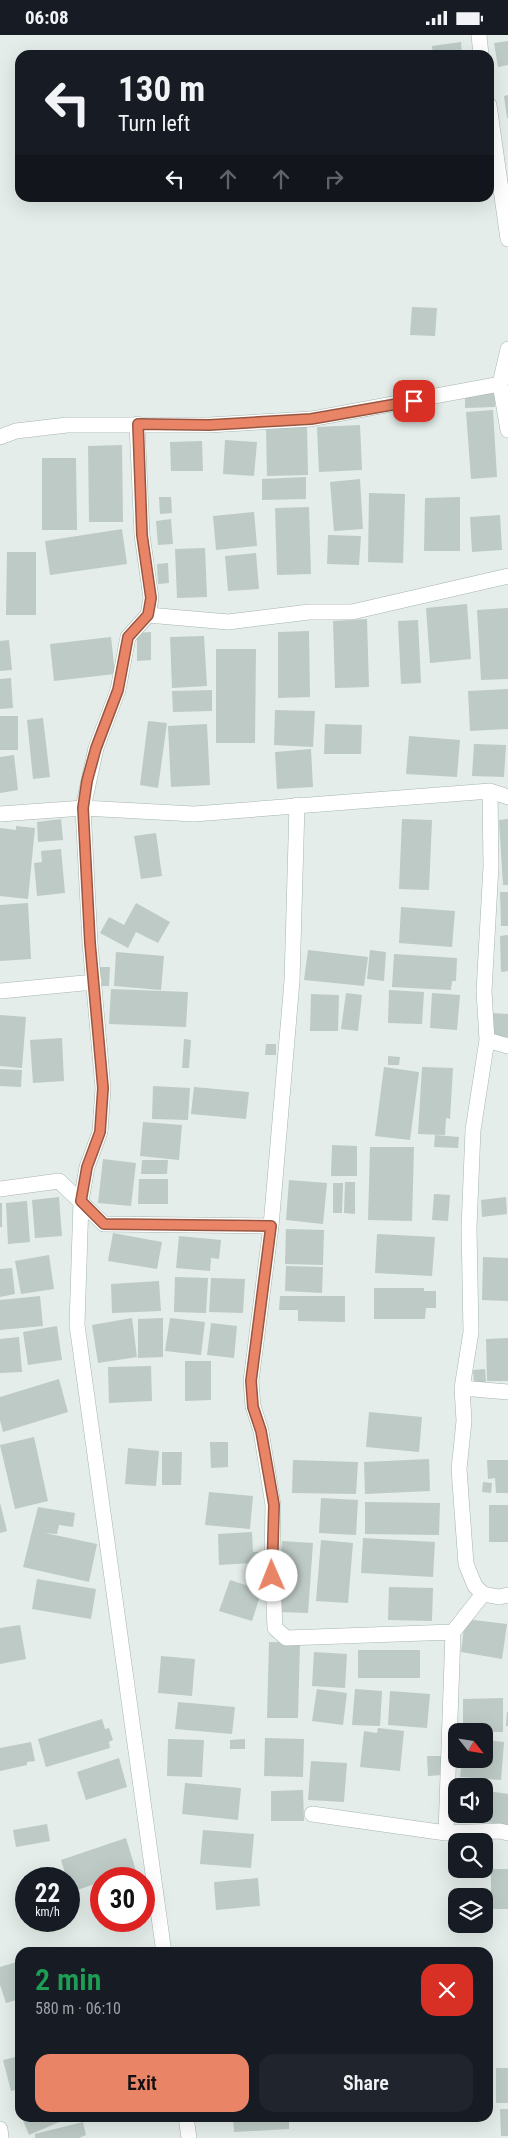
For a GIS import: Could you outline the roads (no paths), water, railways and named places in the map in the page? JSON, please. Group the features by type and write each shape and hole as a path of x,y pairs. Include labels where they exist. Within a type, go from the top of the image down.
{"street":[{"path":"479,35 481,50"},
{"path":"494,140 508,239"},
{"path":"508,349 500,384 508,430"},
{"path":"0,437 16,431 67,425 209,425 311,419 500,384"},
{"path":"138,424 142,535 151,598 148,615 128,637 118,690 96,748 87,781 83,808 103,1088 100,1132 87,1167 81,1201 77,1325 163,1947"},
{"path":"148,615 228,622 309,612 352,612 508,576"},
{"path":"0,814 83,808 194,814 490,791 508,797"},
{"path":"490,791 491,866 484,991 487,1039 473,1130 469,1228 471,1332 462,1388 464,1421 458,1469 466,1564 475,1586 483,1594 499,1597 508,1595"},
{"path":"297,805 292,981 271,1226 251,1381 253,1407 261,1431 274,1505 272,1559 275,1628 286,1638 453,1632"},
{"path":"0,991 94,982"},
{"path":"487,1039 508,1046"},
{"path":"0,1189 59,1181 104,1224 271,1226"},
{"path":"462,1388 508,1392"},
{"path":"446,1833 453,1632 483,1594"},
{"path":"312,1814 446,1833 500,1831 508,1833"},
{"path":"187,2122 189,2138"},
{"path":"0,2129 1,2138"}]}
